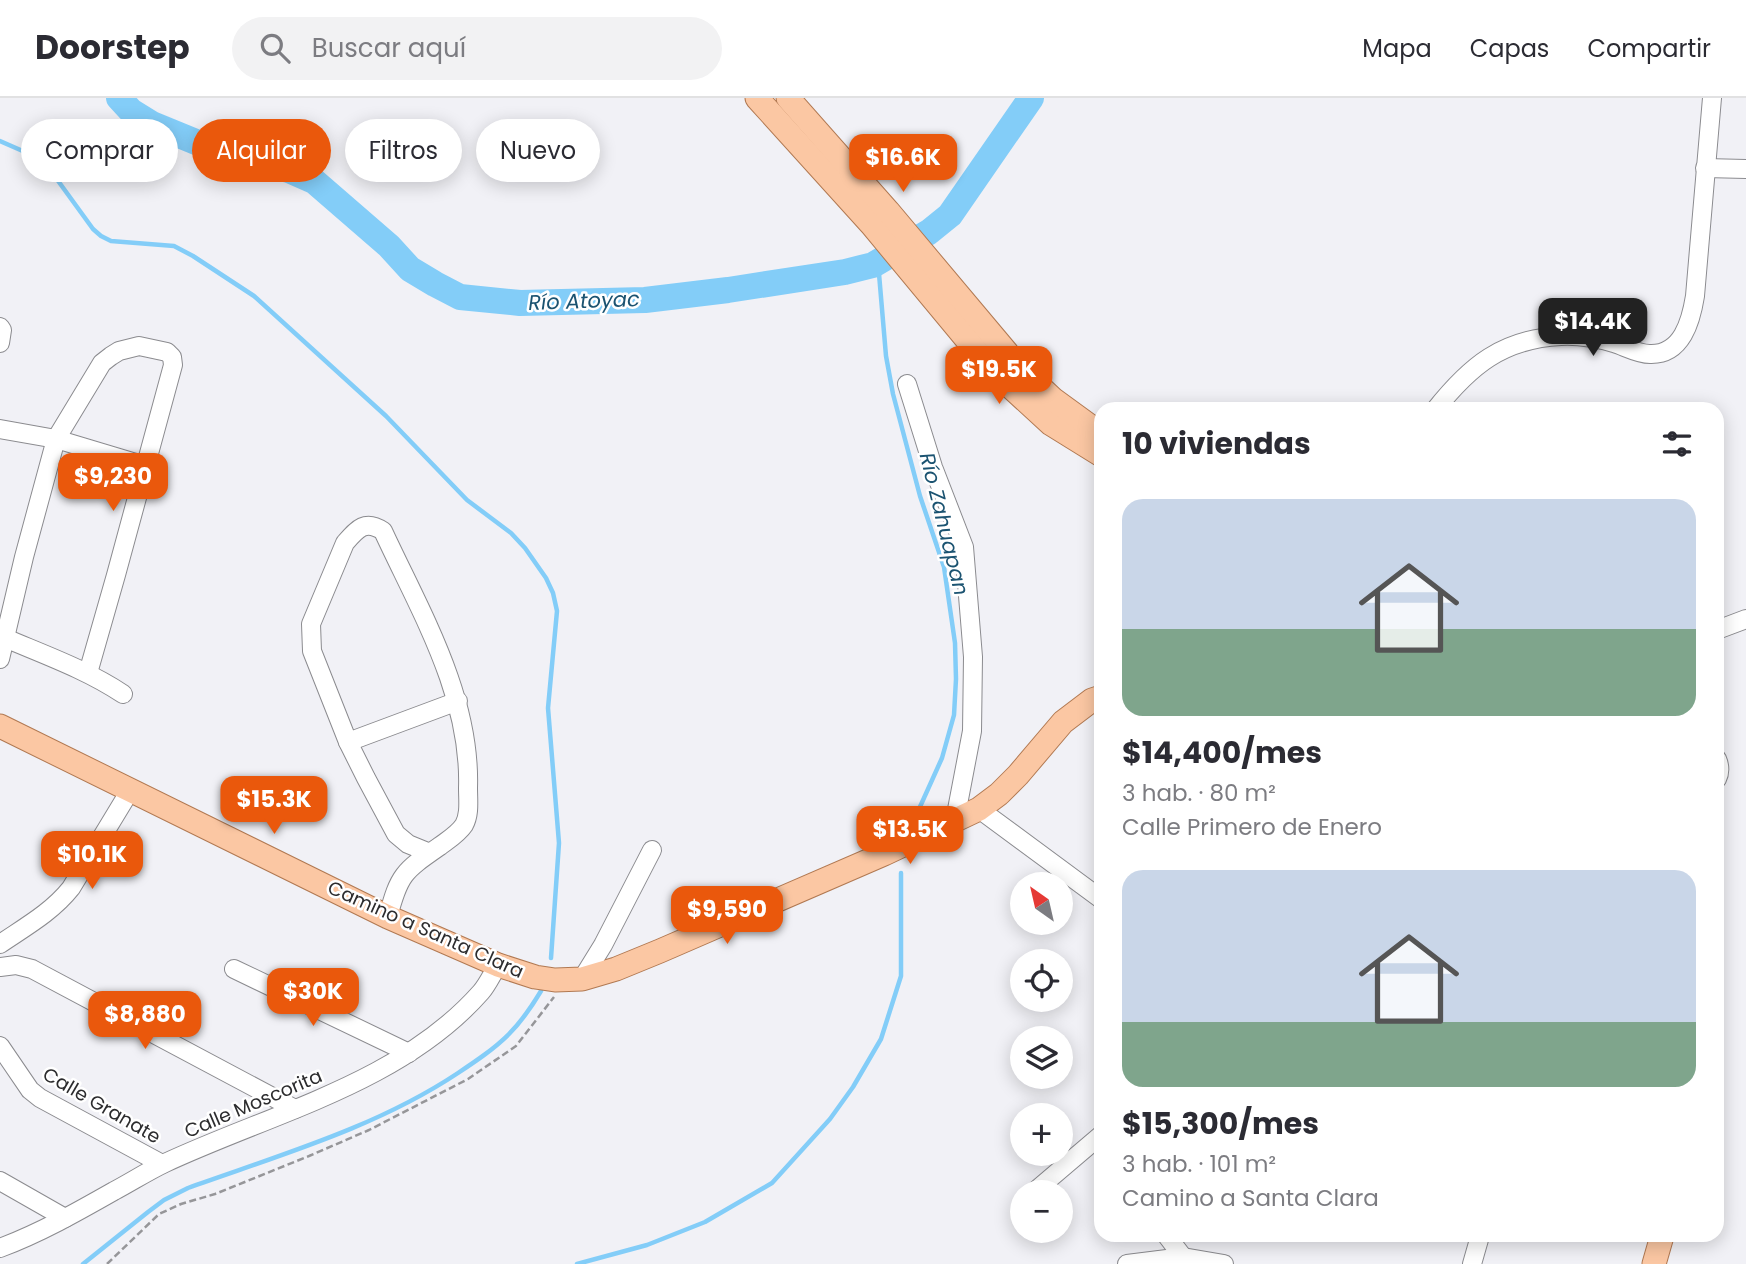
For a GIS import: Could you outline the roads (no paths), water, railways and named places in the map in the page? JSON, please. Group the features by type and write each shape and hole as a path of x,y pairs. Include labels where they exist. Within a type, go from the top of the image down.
{"main road":[{"path":"757,98 806,135 888,211 1019,367 1046,406 1080,443 1094,451"},
{"path":"788,98 806,135 871,224 978,354 1003,380 1094,430"},
{"name":"Camino a Santa Clara","path":"0,726 388,917 498,965 555,981 616,969 673,946 884,854 979,809 1018,775 1063,722 1094,699"},
{"path":"1654,1264 1660,1242"}],"street":[{"path":"1441,402 1478,364 1499,351 1530,341 1559,336 1584,336 1652,354 1666,350 1676,343 1691,318 1695,296 1712,98"},
{"path":"1705,167 1746,169"},
{"path":"0,327 0,343"},
{"path":"0,659 56,439 102,363 119,351 139,346 167,352 172,357 173,365 88,673"},
{"path":"907,384 933,467 964,547 973,657 972,731 955,820"},
{"path":"0,429 56,439 146,466"},
{"path":"388,917 395,890 411,866 430,853 453,837 463,827 468,815 469,764 457,701 446,668 383,531 375,526 365,526 345,543 311,624 312,651 348,742 396,834 408,844 430,853"},
{"path":"1724,627 1746,619"},
{"path":"5,639 88,673 123,694"},
{"path":"348,742 457,701"},
{"path":"0,944 43,915 71,888 131,789"},
{"path":"979,809 1094,895"},
{"path":"573,979 603,946 652,850"},
{"path":"0,967 16,965 32,969 295,1109"},
{"name":"Calle Moscorita","path":"0,1248 27,1238 162,1164 295,1109 409,1053 451,1021 482,990 498,965"},
{"path":"234,969 409,1053"},
{"name":"Calle Granate","path":"0,1046 30,1090 40,1098 162,1164"},
{"path":"1048,1180 1094,1141"},
{"path":"0,1181 65,1218"},
{"path":"1172,1242 1183,1256"},
{"path":"1472,1264 1474,1242"},
{"path":"1127,1264 1183,1256 1224,1264"}],"waterway":[{"name":"Río Atoyac","path":"119,98 131,111 152,124 235,158 289,170 314,181 389,246 410,269 460,297 520,303 645,300 728,290 845,272 873,265 929,232 950,215 1031,98"},
{"path":"0,141 25,152 48,167 101,236 111,241 174,246 254,296 386,416 467,500 511,533 546,578 557,611 548,708 559,843 551,958"},
{"name":"Río Zahuapan","path":"878,262 886,356 893,394 920,496 944,567 955,643 954,715 942,758 910,829"},
{"name":"Río Zahuapan","path":"577,1264 647,1245 705,1222 772,1183 830,1119 853,1087 881,1039 901,976 901,873"},
{"path":"83,1264 164,1200 188,1188 327,1138 427,1092 491,1050 514,1029 541,991"}]}
